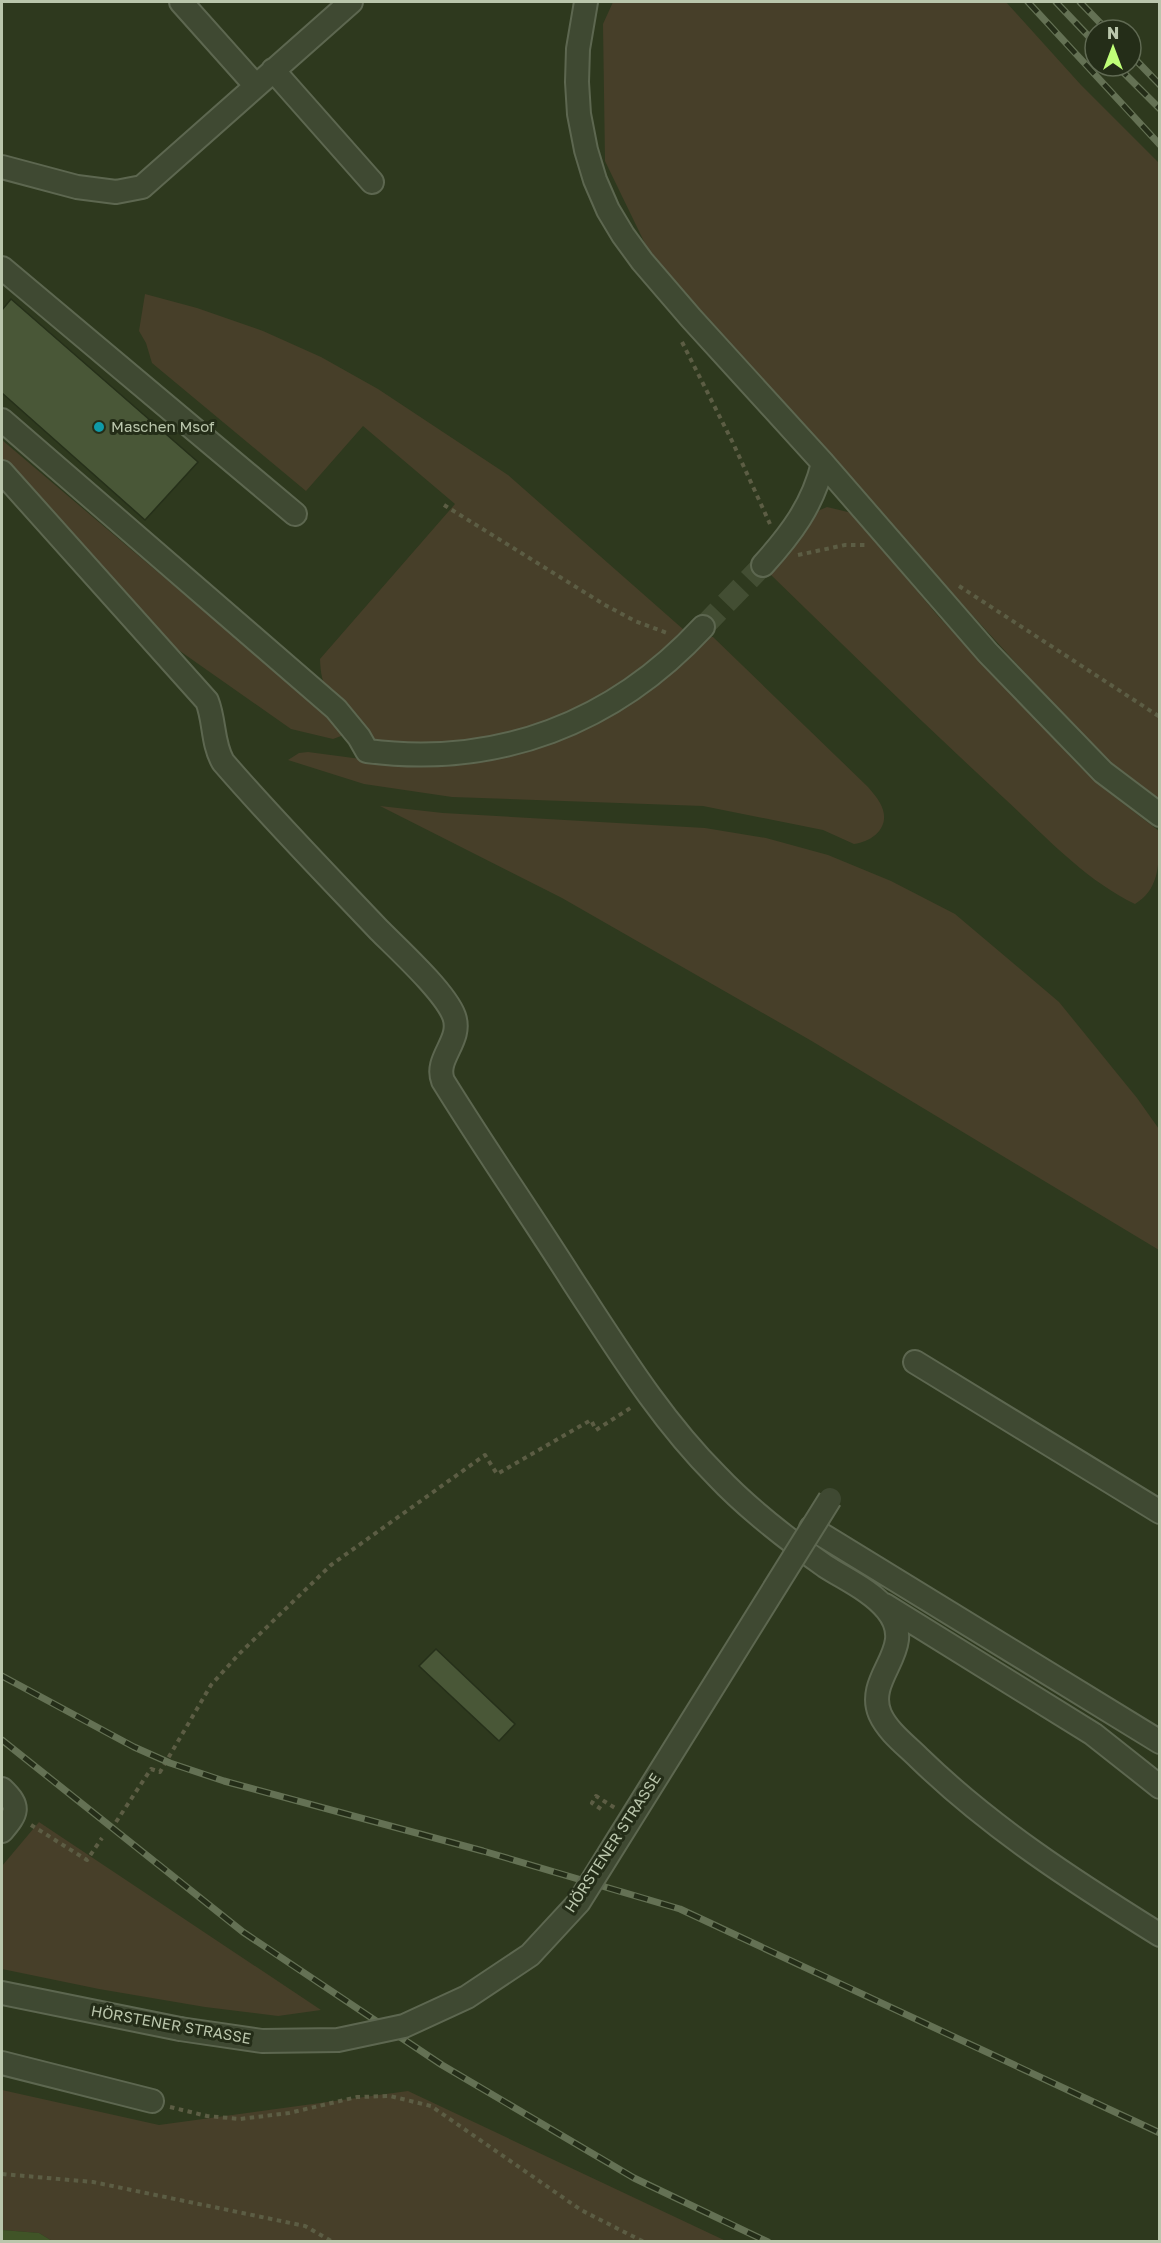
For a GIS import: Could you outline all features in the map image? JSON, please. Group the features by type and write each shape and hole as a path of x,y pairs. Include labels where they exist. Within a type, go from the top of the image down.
{"street":[{"path":"181,2 256,86"},
{"path":"2,167 77,187 116,192 142,188 351,2"},
{"path":"586,2 578,49 577,82 579,114 586,150 595,180 608,210 642,261 753,388 823,463 996,662 1103,772 1160,815"},
{"path":"273,70 372,182"},
{"path":"2,268 295,514"},
{"path":"2,420 336,709 359,737 367,751 408,755 452,754 522,741 586,717 617,700 676,656 698,634"},
{"path":"765,562 804,514 816,487 823,463"},
{"path":"2,472 207,701 213,715 218,753 223,762 276,822 405,956 450,1007 455,1019 456,1030 440,1070 443,1081 650,1396 693,1450 748,1506 823,1564 1093,1734 1160,1787"},
{"path":"915,1362 1160,1512"},
{"name":"HÖRSTENER STRASSE","path":"2,1993 180,2029 262,2041 338,2040 405,2026 467,1997 530,1955 579,1902 830,1499"},
{"path":"812,1528 1160,1742"},
{"path":"876,1599 888,1610 896,1625 898,1639 895,1653 880,1681 877,1693 880,1713 891,1731 950,1788 994,1824 1063,1873 1160,1935"},
{"path":"2,1789 11,1798 16,1808 8,1823"},
{"path":"2,2063 152,2101"}],"path":[{"path":"444,505 575,587 635,621 698,634"},
{"path":"765,562 845,545 874,545"},
{"path":"952,581 1160,717"},
{"path":"116,1822 151,1769 160,1772 219,1674 331,1565 485,1455 497,1474 574,1428 591,1420 596,1430 650,1396"},
{"path":"601,1809 592,1803 596,1796 608,1803"},
{"path":"8,1823 87,1860 102,1838"},
{"path":"152,2101 207,2116 240,2119 289,2113 357,2097 390,2096 431,2106 581,2210 644,2241"},
{"path":"2,2174 93,2182 305,2226 333,2241"}],"shaded area":[{"path":"613,2 1006,2 1081,85 1159,163 1159,804 1109,765 850,481 651,256 605,161 603,24"},
{"path":"145,294 197,308 263,331 321,357 378,389 508,475 684,630 632,676 592,701 549,721 508,733 432,746 391,746 374,740 327,690 322,678 320,659 455,504 363,426 306,491 152,363 146,343 139,331"},
{"path":"2,440 330,718 343,732 341,736 333,739 291,729 150,630 2,463"},
{"path":"827,507 852,513 938,616 1083,770 1159,831 1157,873 1150,890 1143,898 1135,904 1099,883 1067,857 769,573 813,513"},
{"path":"706,637 713,637 868,787 883,811 883,824 875,835 854,844 823,830 703,806 452,797 364,784 288,760 299,753 308,752 376,761 515,753"},
{"path":"380,806 443,813 705,828 766,838 828,855 891,881 955,914 1059,1002 1137,1098 1159,1129 1159,1250 810,1040 562,898"},
{"path":"39,1822 321,2010 278,2016 205,2007 99,1989 2,1969 2,1866"},
{"path":"2,2090 159,2125 408,2091 726,2241 52,2241 39,2233 2,2230"},
{"path":"2,2230 39,2233 52,2241 2,2241"}],"building":[{"name":"Maschen Msof","path":"11,299 198,462 145,520 2,393 2,310"},
{"path":"436,1649 515,1724 499,1741 419,1666"}],"tunnel":[{"path":"703,627 763,565"}],"railway":[{"path":"1028,2 1160,145"},
{"path":"1056,2 1083,30"},
{"path":"1080,2 1095,18"},
{"path":"1143,67 1160,85"},
{"path":"1129,78 1160,109"},
{"path":"2,1676 134,1747 170,1763 224,1781 483,1851 680,1909 1160,2133"},
{"path":"2,1740 243,1932 442,2065 634,2178 768,2242"}],"place":[{"name":"Maschen Msof","path":"99,427"}]}
